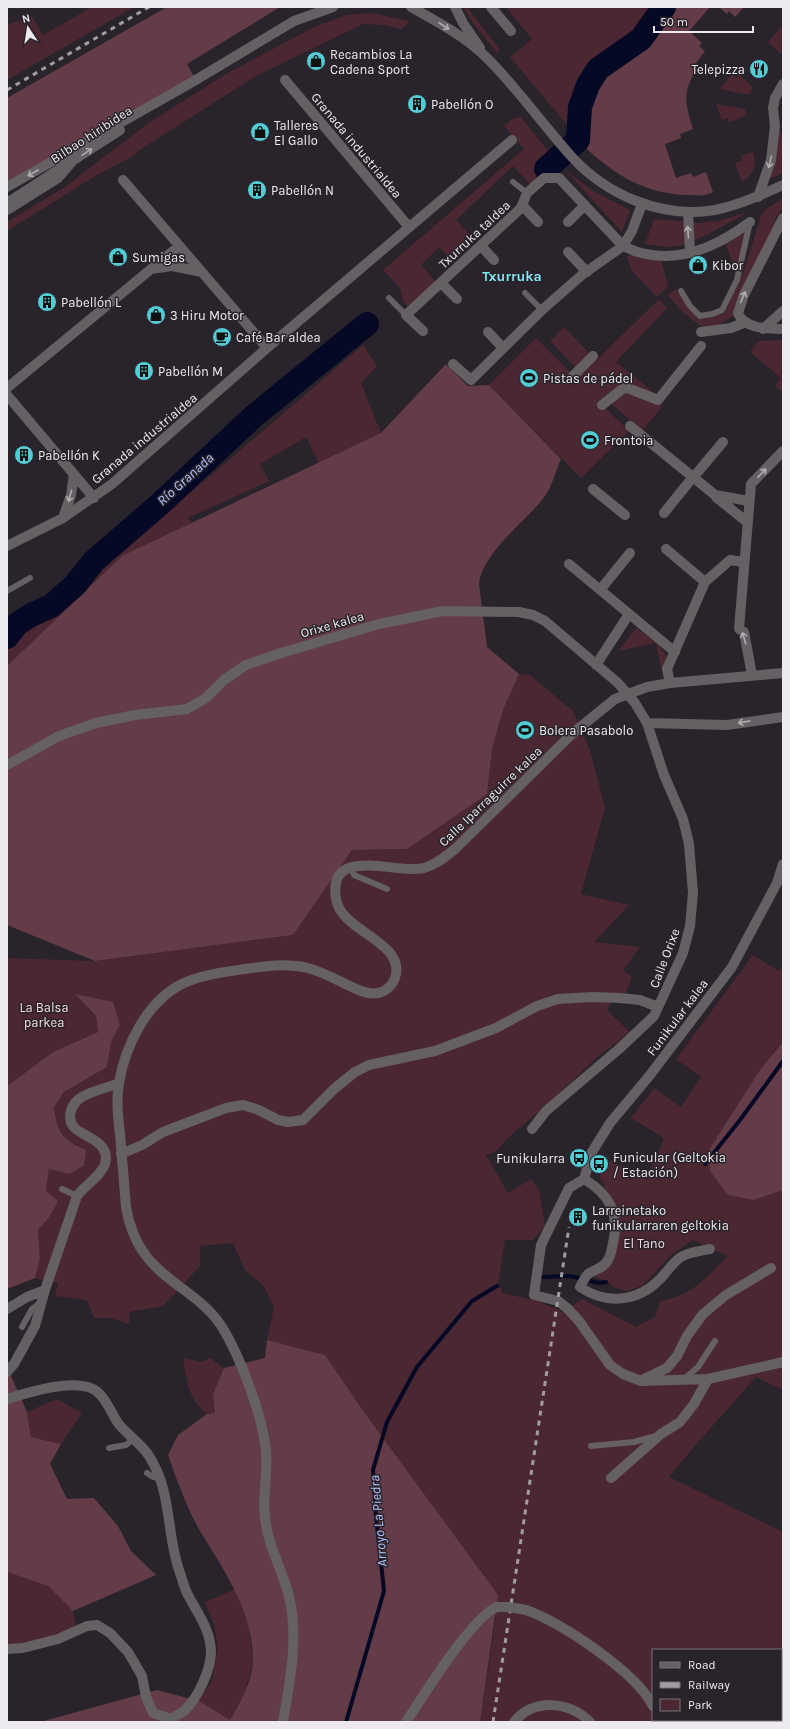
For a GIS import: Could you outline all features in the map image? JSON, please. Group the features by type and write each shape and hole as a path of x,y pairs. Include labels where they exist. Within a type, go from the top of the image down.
{"street":[{"path":"294,21 311,7"},
{"path":"294,21 333,7"},
{"path":"410,7 461,37 487,58"},
{"path":"455,7 463,23 487,58 571,156 605,186 642,204 688,212 714,210 758,197 783,185"},
{"path":"492,7 511,31"},
{"name":"Bilbao hiribidea","path":"7,187 189,84 294,21"},
{"name":"Granada industrialdea","path":"285,80 409,227"},
{"name":"Bilbao hiribidea","path":"7,203 71,163 189,84"},
{"path":"758,197 771,160 775,126 774,103 782,85"},
{"path":"775,126 783,136"},
{"name":"Granada industrialdea","path":"7,546 63,518 94,498 112,484 268,348 512,140"},
{"path":"7,210 58,178 71,163"},
{"name":"Txurruka taldea","path":"406,315 481,246 522,205 527,193 544,178 559,178 623,246"},
{"path":"123,180 268,348"},
{"path":"453,364 471,380 542,310 587,272 623,246 632,231 642,204"},
{"path":"522,205 538,222"},
{"path":"568,222 585,205"},
{"path":"688,212 690,253"},
{"path":"783,218 738,309 740,316 746,322 764,329 783,329"},
{"path":"623,246 645,254 663,256 690,253 725,239 750,222"},
{"path":"7,388 179,246"},
{"path":"481,246 494,260"},
{"path":"568,252 587,272"},
{"path":"151,269 172,266 202,272"},
{"path":"440,283 457,300"},
{"path":"764,329 783,311"},
{"path":"406,315 423,331"},
{"path":"700,332 731,328 746,322"},
{"path":"488,332 503,348"},
{"path":"602,405 625,387 658,400 701,346"},
{"path":"573,376 593,356"},
{"path":"7,395 94,498"},
{"path":"630,426 747,522"},
{"path":"697,473 723,442"},
{"path":"752,675 744,632 739,629 743,562 751,484 783,451"},
{"path":"63,518 71,495 74,474"},
{"path":"664,513 689,482"},
{"path":"593,489 625,515"},
{"path":"715,495 750,501"},
{"path":"666,549 706,582"},
{"path":"600,590 630,553"},
{"path":"670,683 667,669 706,582 730,560 743,562"},
{"path":"569,564 675,652"},
{"name":"Orixe kalea","path":"7,765 59,736 96,723 135,715 187,709 206,698 224,680 246,665 379,624 443,611 518,612 533,615 545,621 618,683 647,723"},
{"path":"596,665 629,614"},
{"name":"Calle Iparraguirre kalea","path":"350,867 368,864 417,869 433,865 469,837 573,733 615,699 647,687 670,683 783,673"},
{"path":"647,723 727,725 783,717"},
{"name":"Calle Orixe","path":"532,1129 546,1111 654,1016 683,953 690,926 693,893 689,844 683,819 664,775 647,723"},
{"name":"Funikular kalea","path":"584,1179 592,1152 610,1123 650,1075 732,967 776,883 783,864"},
{"path":"283,1722 292,1661 292,1617 289,1596 267,1533 264,1496 266,1451 262,1429 239,1360 221,1325 208,1309 147,1257 135,1238 128,1221 126,1207 118,1109 119,1083 132,1042 151,1010 170,992 180,985 233,971 281,965 295,966 320,972 368,993 382,992 388,988 396,976 397,970 393,957 383,945 347,918 337,903 336,890 339,878 343,872 350,867"},
{"path":"121,1154 142,1145 163,1132 226,1108 243,1105 260,1110 278,1120 288,1122 303,1120 334,1089 362,1068 389,1060 434,1052 496,1028 537,1006 558,999 593,996 620,998 640,1000 658,1008"},
{"path":"7,1372 14,1364 35,1326 41,1302 77,1196 84,1186 99,1174 105,1163 105,1154 96,1140 75,1128 70,1115 72,1107 80,1099 119,1083"},
{"path":"710,1249 682,1256 650,1288 637,1295 612,1299 592,1294 580,1287 588,1274 600,1269 608,1261 616,1226 615,1216 606,1198 597,1187 584,1179 569,1188 541,1245 534,1295 558,1301 567,1308 579,1321 610,1365 623,1374 641,1381 708,1379 783,1362"},
{"path":"641,1381 667,1368 677,1356 687,1336 703,1314 726,1295 771,1268"},
{"path":"7,1309 27,1297 45,1290"},
{"path":"611,1478 661,1434 680,1422 694,1404 708,1379"},
{"path":"7,1399 43,1388 72,1386 94,1389 105,1401 112,1414 132,1440 149,1455 160,1478 168,1505 178,1568 188,1594 208,1630 211,1652 205,1682 184,1711 172,1719 153,1713 146,1697 142,1676 128,1652 110,1633 97,1625 87,1626 58,1639 23,1648 7,1649"},
{"path":"406,1722 468,1631 481,1617 497,1607 508,1606 526,1610 555,1622 599,1652 643,1690 652,1704"},
{"path":"514,1722 520,1715 528,1710 552,1705 574,1710 590,1722"}],"lane":[{"path":"513,182 527,193"},
{"path":"680,291 690,306 700,316 712,314 722,310 737,280 750,222"},
{"path":"525,293 542,310"},
{"path":"389,298 406,315"},
{"path":"7,591 30,578"},
{"path":"350,867 354,875 387,889"},
{"path":"62,1189 77,1196"},
{"path":"22,1327 32,1309 41,1302"},
{"path":"683,1380 698,1367 715,1341"},
{"path":"591,1446 634,1442 661,1434"},
{"path":"110,1448 126,1445 132,1440"},
{"path":"147,1473 153,1477 160,1478"}],"green space":[{"path":"92,7 134,7 7,80 7,25 32,16 43,35"},
{"path":"463,7 467,7 500,50 497,53 473,23"},
{"path":"506,7 659,7 637,37 594,67 584,83 576,107 573,132 510,57 532,39"},
{"path":"371,13 410,21 402,29 384,25 363,24 256,76 138,151 135,155 97,175 7,231 7,222 65,187 147,124 226,74 312,28 347,15"},
{"path":"783,25 783,51 781,54 768,42"},
{"path":"732,74 736,78 739,74 753,87 749,95 720,89"},
{"path":"716,104 745,109 746,116 729,122 728,118 722,120"},
{"path":"521,117 551,155 537,168 542,175 531,185 513,166 456,220 474,239 452,260 439,247 421,265 439,285 412,310 403,302 400,288 383,270 524,149 504,126 512,119"},
{"path":"775,126 783,136 783,173 765,181"},
{"path":"753,152 755,161 754,169 752,173 742,182 735,163 743,160 741,156"},
{"path":"566,171 595,192 630,210 622,232"},
{"path":"783,198 783,207 775,219 770,244 738,313 718,325 702,327 684,313 667,295 676,289 700,319 724,313 742,277 761,216 765,210"},
{"path":"751,211 700,238 680,246 668,247 645,244 654,219 699,223 718,221"},
{"path":"750,222 737,280 725,239"},
{"path":"633,253 661,260 668,286 657,297 632,271 627,257"},
{"path":"659,299 667,308 616,362 658,396 661,408 642,431 612,404 615,401 607,394 598,401 629,431 581,478 489,385 536,338 577,379"},
{"path":"367,324 187,496 363,345 377,366 361,383 381,433 322,470 306,437 260,464 269,481 188,518 196,528 122,556 7,666 7,617 52,591 168,484"},
{"path":"564,327 589,353 575,367 550,341"},
{"path":"783,340 783,393 775,386 781,378 750,352 758,341"},
{"path":"636,628 656,642 664,652 668,663 661,669 656,643 618,651"},
{"path":"519,674 530,675 573,711 590,750 605,808 581,894 629,905 594,942 640,947 623,970 632,977 624,996 615,994 607,1010 630,1032 596,1058 546,1106 513,1133 495,1152 486,1155 508,1193 531,1179 539,1190 545,1226 533,1240 505,1240 498,1284 503,1293 537,1301 564,1312 582,1299 636,1327 655,1317 660,1301 691,1290 728,1256 693,1240 671,1255 642,1286 627,1291 613,1287 608,1282 594,1277 609,1264 612,1200 600,1178 601,1161 611,1161 646,1178 664,1138 631,1118 654,1088 681,1107 701,1077 676,1059 753,955 779,971 783,965 783,1042 760,1070 754,1200 783,1190 783,1390 756,1377 669,1477 783,1532 783,1722 480,1722 496,1617 369,1419 325,1355 267,1340 274,1307 263,1285 245,1270 233,1243 200,1246 200,1266 163,1306 130,1312 129,1324 111,1318 94,1318 87,1300 55,1296 58,1283 35,1278 40,1259 38,1230 48,1219 46,1191 49,1169 85,1151 71,1143 62,1134 57,1123 54,1107 64,1092 107,1067 111,1042 120,1025 76,995 96,1016 98,1032 53,1052 7,1086 7,958 95,961 293,935 352,850 407,849 492,749 503,710"},
{"path":"183,1358 202,1362 210,1358 224,1368 213,1394 215,1413 207,1414 192,1396 189,1389"},
{"path":"57,1399 82,1413 61,1444 31,1437 27,1412"},
{"path":"7,1572 48,1586 73,1611 76,1626 43,1639 25,1643 7,1644"},
{"path":"235,1589 248,1621 253,1662 245,1692 230,1721 199,1701 212,1680 218,1648 214,1624 205,1602"}],"shaded area":[{"path":"167,7 280,7 187,64 196,80 7,187 7,98"},
{"path":"664,7 710,7 689,31 702,43 699,46 705,51 694,66 697,68 687,91 686,98 688,112 693,129 680,134 681,138 665,144 676,178 691,173 693,177 706,172 713,192 707,195 670,194 640,185 613,170 578,140 580,107 588,85 598,69 641,39"},
{"path":"719,7 744,7 735,17 729,11 727,14"},
{"path":"446,364 468,386 489,385 561,459 552,483 545,496 506,537 488,560 482,572 479,584 487,647 519,674 503,710 492,749 487,794 407,849 352,850 293,935 95,961 7,925 7,666 122,556 381,433"},
{"path":"75,994 113,1002 120,1025 111,1042 107,1067 64,1092 54,1107 57,1123 62,1134 71,1143 86,1150 84,1165 70,1174 49,1169 46,1191 58,1201 48,1219 38,1230 40,1259 35,1278 7,1289 7,1086 53,1052 98,1032 96,1016"},
{"path":"783,1042 783,1190 754,1200 728,1195 710,1171 709,1150 760,1070"},
{"path":"267,1340 325,1355 369,1419 498,1595 480,1722 40,1722 157,1690 199,1701 230,1720 238,1707 250,1677 253,1661 252,1643 248,1625 243,1609 228,1577 200,1531 191,1513 168,1455 178,1435 207,1414 215,1413 213,1394 224,1368 265,1358"},
{"path":"7,1367 27,1412 31,1437 61,1444 50,1464 67,1499 94,1498 118,1526 131,1551 156,1575 73,1611 48,1586 7,1572"}],"waterway":[{"name":"Río Granada","path":"546,169 578,140 580,107 588,85 598,69 641,39 664,7"},
{"name":"Río Granada","path":"7,637 17,624 31,615 51,606 75,585 94,561 160,504 254,416 367,324"},
{"name":"Arroyo La Piedra","path":"705,1164 740,1120 783,1061"},
{"name":"Arroyo La Piedra","path":"542,1277 570,1276 599,1283 606,1282"},
{"name":"Arroyo La Piedra","path":"346,1722 384,1591 373,1470 387,1422 417,1367 472,1301 497,1286"}],"railway":[{"path":"7,90 149,7"},
{"path":"493,1722 569,1227"}],"place":[{"name":"Recambios La Cadena Sport","path":"316,61"},
{"name":"Telepizza","path":"759,69"},
{"name":"Pabellón O","path":"417,104"},
{"name":"Talleres El Gallo","path":"260,132"},
{"name":"Pabellón N","path":"257,190"},
{"name":"Sumigas","path":"118,257"},
{"name":"Kibor","path":"698,265"},
{"name":"Pabellón L","path":"47,302"},
{"name":"3 Hiru Motor","path":"156,315"},
{"name":"Café Bar aldea","path":"222,337"},
{"name":"Pabellón M","path":"144,371"},
{"name":"Pistas de pádel","path":"529,378"},
{"name":"Frontoia","path":"590,440"},
{"name":"Pabellón K","path":"24,455"},
{"name":"Bolera Pasabolo","path":"525,730"},
{"name":"Funikularra","path":"579,1158"},
{"name":"Funicular (Geltokia / Estación)","path":"599,1164"},
{"name":"Larreinetako funikularraren geltokia","path":"578,1217"}],"district":[{"name":"Txurruka","path":"512,276"}],"park label":[{"name":"La Balsa parkea","path":"44,1014"},
{"name":"El Tano","path":"644,1243"}]}
